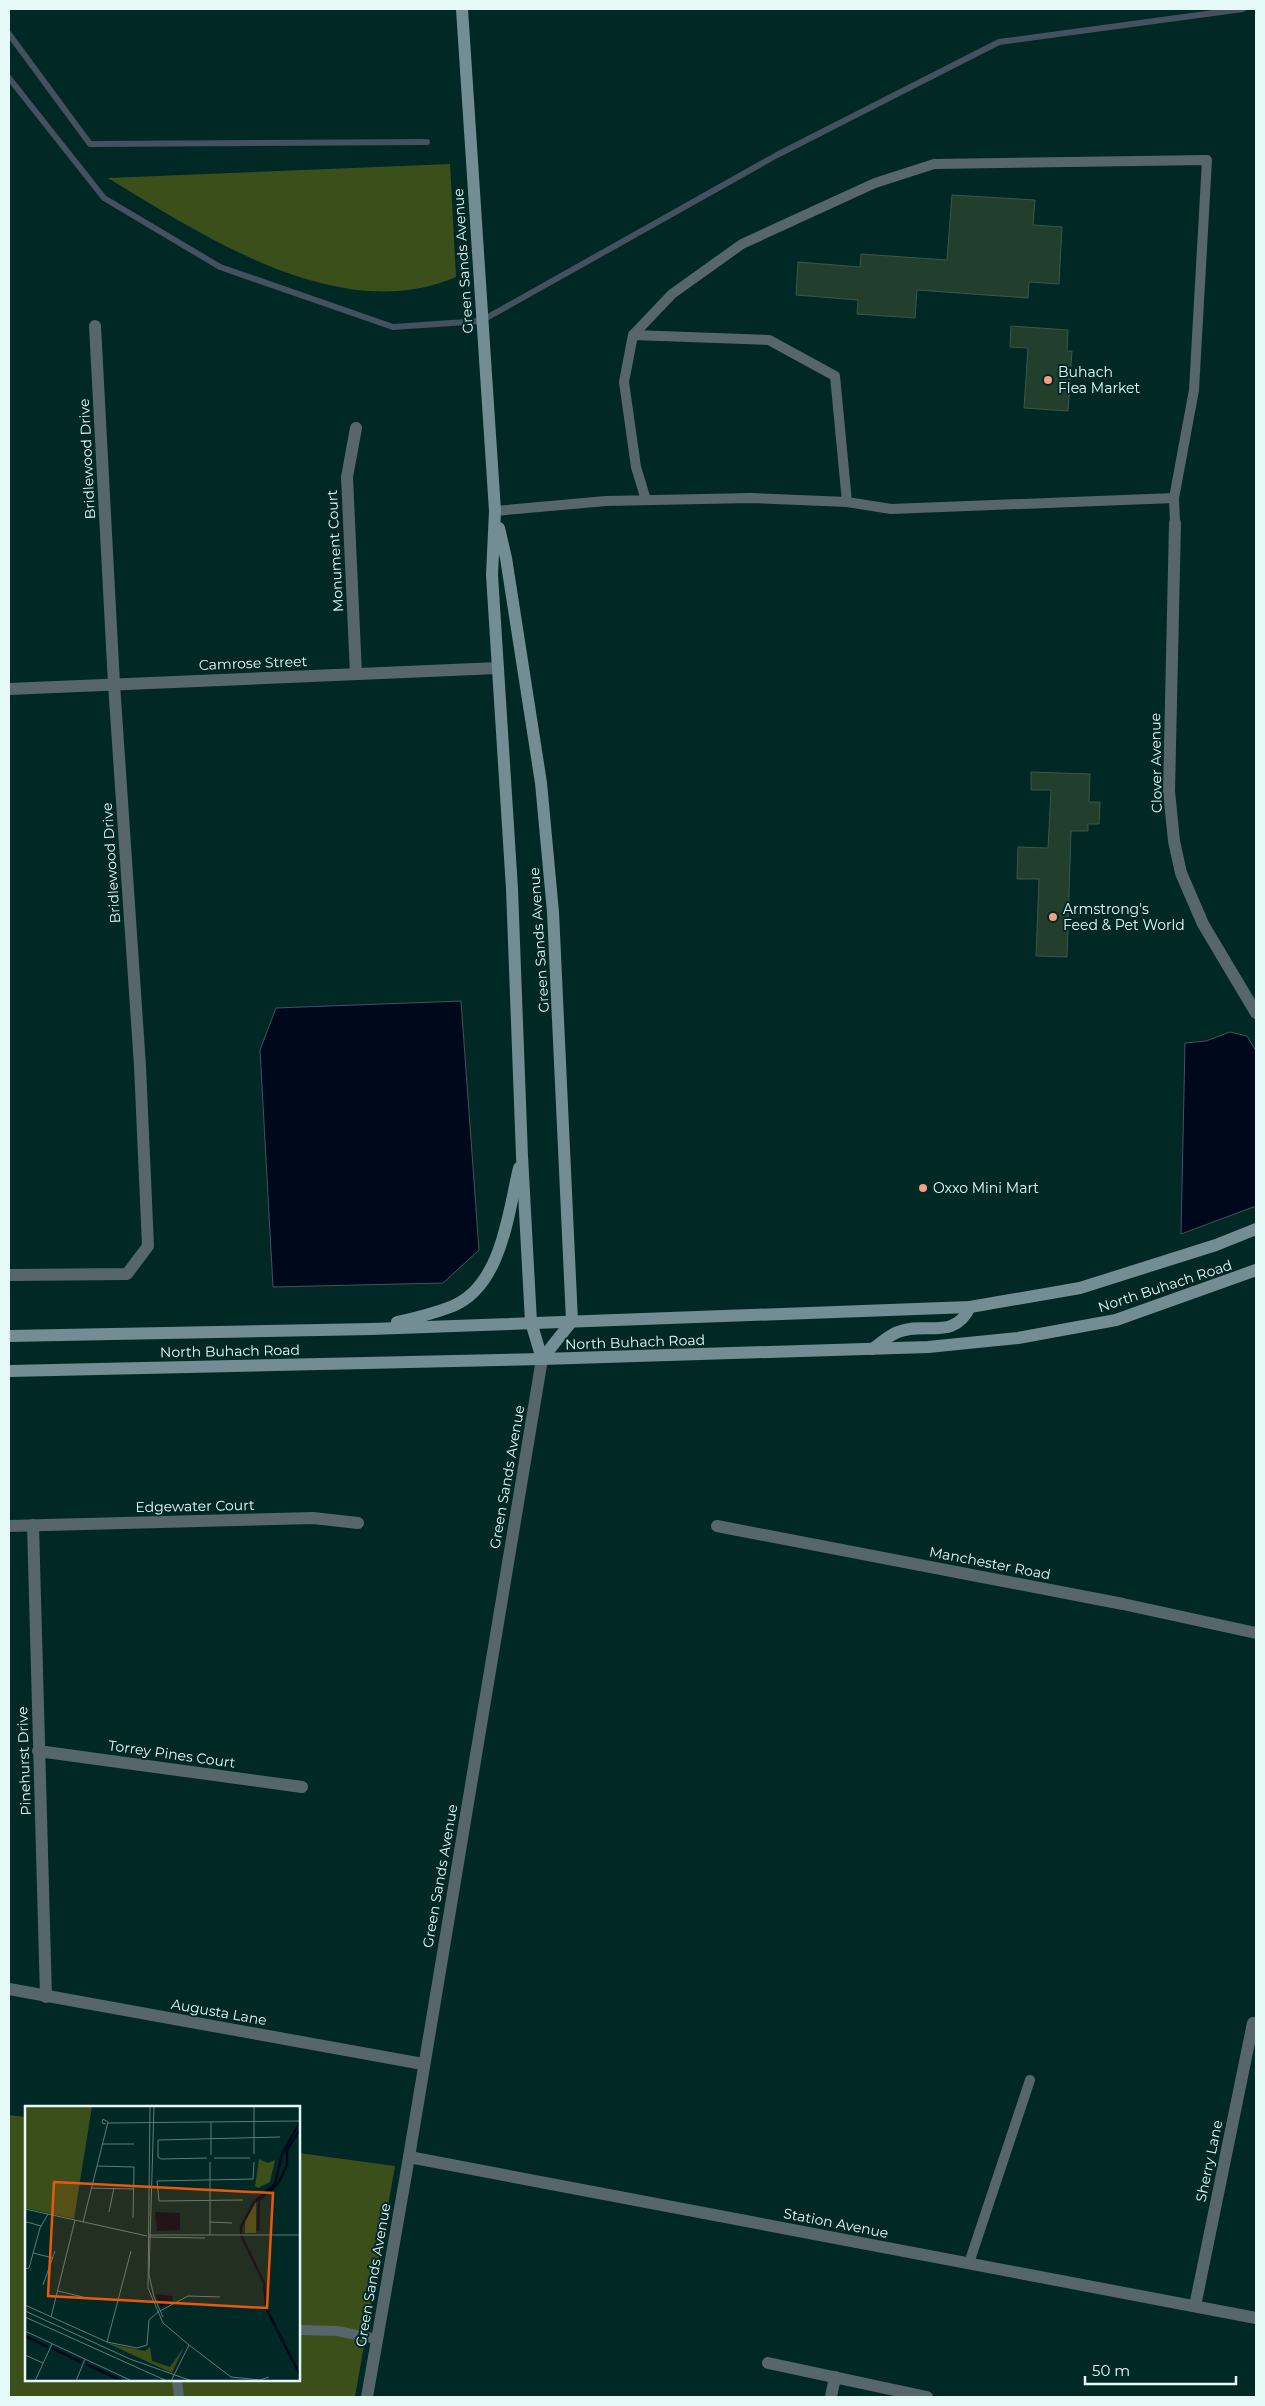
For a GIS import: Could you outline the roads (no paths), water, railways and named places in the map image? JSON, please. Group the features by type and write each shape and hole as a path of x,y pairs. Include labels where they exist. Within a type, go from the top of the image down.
{"main road":[{"name":"Green Sands Avenue","path":"462,9 495,511 492,575 512,889 522,1156 532,1322 542,1360"},
{"name":"Green Sands Avenue","path":"495,511 506,558 541,783 553,912 572,1321 542,1360"},
{"path":"371,1329 454,1306 467,1298 485,1280 498,1254 522,1156"},
{"name":"North Buhach Road","path":"9,1336 371,1329 970,1307 1080,1288 1216,1245 1256,1229"},
{"name":"North Buhach Road","path":"9,1371 542,1360 928,1347 1018,1338 1116,1320 1254,1272"},
{"path":"872,1349 899,1332 951,1326 960,1322 970,1307"}],"street":[{"name":"Bridlewood Drive","path":"9,1275 127,1274 148,1246 140,1066 114,684 95,326"},
{"name":"Monument Court","path":"356,428 346,477 356,674"},
{"name":"Clover Avenue","path":"1176,524 1169,791 1174,841 1181,873 1202,924 1256,1013"},
{"name":"Camrose Street","path":"9,689 498,668"},
{"name":"Green Sands Avenue","path":"367,2397 542,1360"},
{"name":"Edgewater Court","path":"9,1526 313,1518 358,1522"},
{"name":"Pinehurst Drive","path":"33,1525 46,1996"},
{"name":"Manchester Road","path":"717,1526 1123,1604 1256,1633"},
{"name":"Torrey Pines Court","path":"38,1752 302,1786"},
{"name":"Augusta Lane","path":"9,1990 423,2064"},
{"name":"Sherry Lane","path":"1195,2306 1253,2023"},
{"name":"Station Avenue","path":"409,2157 1256,2318"},
{"path":"768,2364 927,2397"},
{"path":"831,2397 835,2377"}],"lane":[{"path":"646,500 636,467 624,382 633,335 672,294 742,244 875,183 934,164 1207,160 1194,390 1174,498 1176,524"},
{"path":"633,335 769,340 835,376 847,502"},
{"path":"495,511 606,501 646,500 751,498 847,502 890,509 1174,498"},
{"path":"969,2264 1030,2080"},
{"path":"300,2330 337,2331 377,2339"},
{"path":"177,2381 179,2397"}],"water":[{"path":"461,1001 479,1250 443,1283 273,1287 260,1050 276,1008"},
{"path":"1230,1032 1247,1036 1256,1051 1256,1206 1181,1234 1185,1043 1206,1041"}],"waterway":[{"path":"9,78 104,198 220,267 393,327 481,321 777,155 999,42 1243,9"},
{"path":"9,34 90,144 427,142"}],"place":[{"name":"Buhach Flea Market","path":"1048,380"},
{"name":"Armstrong's Feed & Pet World","path":"1053,917"},
{"name":"Oxxo Mini Mart","path":"923,1188"}]}
